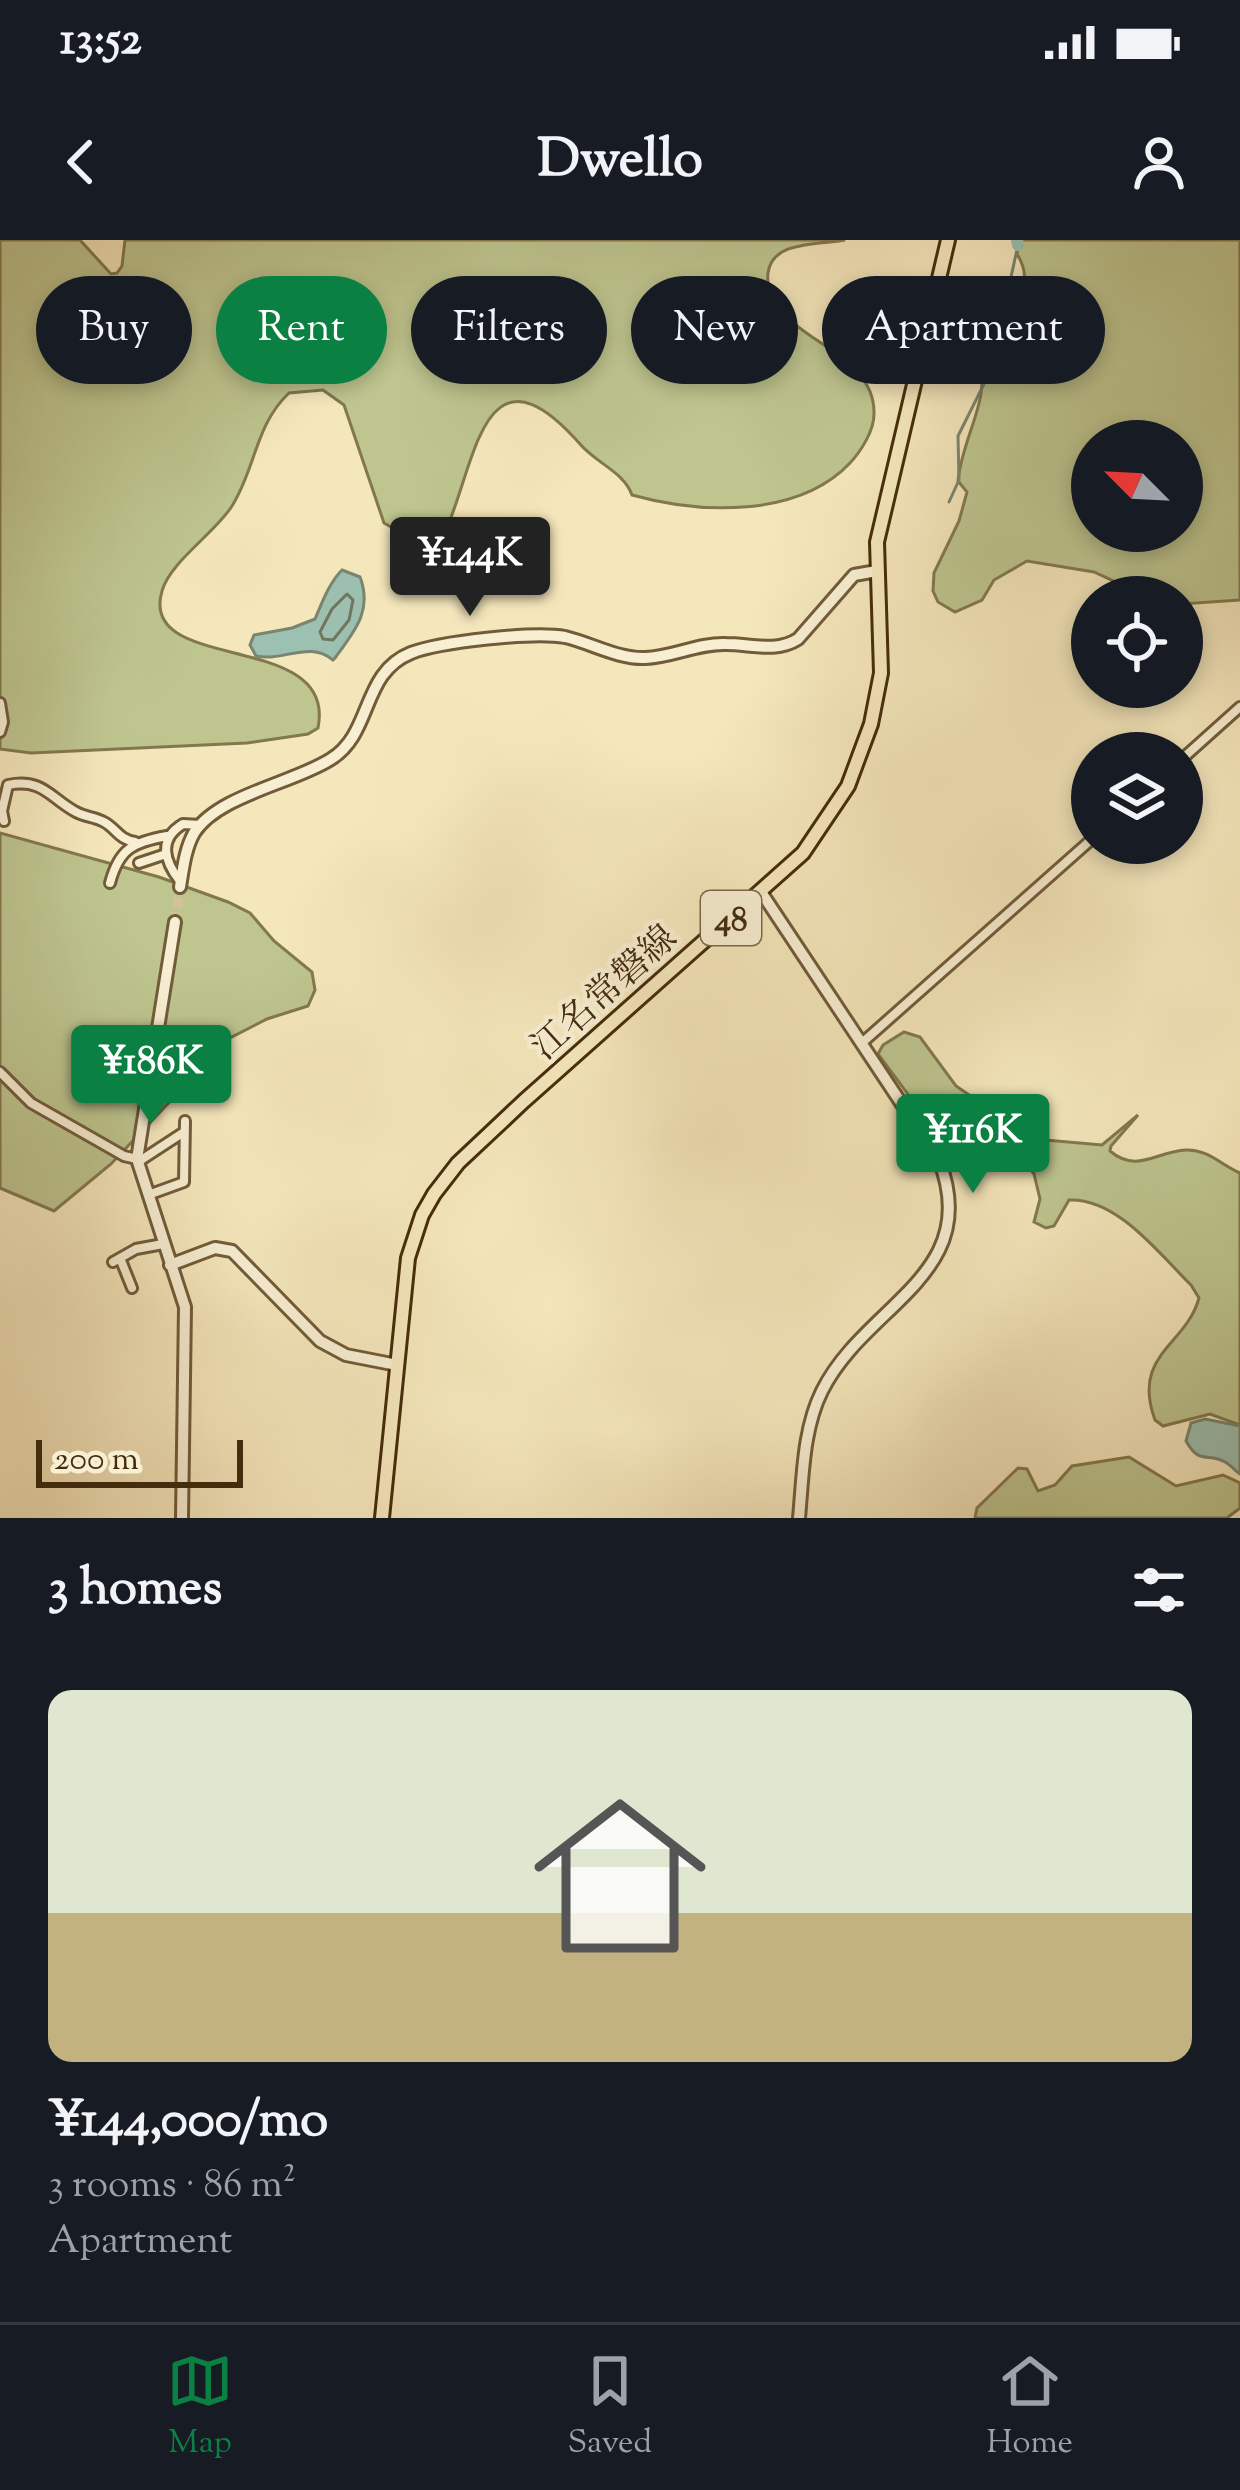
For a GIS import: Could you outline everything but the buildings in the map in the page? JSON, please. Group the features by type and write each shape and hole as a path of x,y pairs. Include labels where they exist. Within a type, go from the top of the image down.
{"main road":[{"name":"江名常磐線","path":"382,1518 408,1258 422,1215 446,1177 524,1101 802,854 848,786 880,674 877,542 948,240"}],"street":[{"path":"181,884 190,844 201,825 239,800 337,755 356,731 379,677 406,654 440,643 547,635 644,658 722,644 787,645 798,639 854,575 877,571"},
{"path":"0,703 4,722 0,732"},
{"path":"1203,740 1240,706"},
{"path":"4,821 4,784 47,789 74,812 106,823 118,838 135,842 168,836 189,822 201,825"},
{"path":"168,836 166,854 181,884"},
{"path":"110,883 117,858 135,842"},
{"path":"139,863 166,854"},
{"path":"103,860 117,858"},
{"path":"862,1042 1071,858"},
{"path":"761,892 939,1160 949,1190 950,1219 931,1268 856,1341 821,1394 807,1442 799,1518"},
{"path":"175,922 138,1160 181,1293 187,1328 182,1518"},
{"path":"0,1072 31,1102 138,1160"},
{"path":"138,1160 185,1127 184,1184 147,1195"},
{"path":"132,1288 117,1260 163,1244"},
{"path":"170,1265 214,1248 232,1251 320,1341 346,1355 397,1365"}],"green space":[{"path":"0,240 80,240 111,274 122,266 125,240 845,240 788,249 771,262 768,276 631,276 631,384 798,384 798,327 822,344 822,384 865,384 874,414 869,434 850,463 828,481 804,494 747,507 687,506 632,495 623,480 548,414 523,402 503,405 476,444 446,530 420,543 384,523 344,405 323,390 289,393 269,419 232,506 167,580 162,617 179,634 271,663 299,677 316,697 318,728 308,734 247,743 31,753 0,749"},
{"path":"1020,240 1240,240 1240,600 1203,603 1203,576 1103,576 1027,561 994,580 982,600 955,612 938,602 934,573 967,492 958,481 981,384 1105,384 1105,276 1024,276 1017,254"},
{"path":"0,833 159,877 228,902 250,913 274,941 312,972 315,990 308,1006 230,1038 111,1164 54,1211 0,1188"},
{"path":"904,1032 920,1037 956,1086 1034,1139 1102,1145 1138,1115 1111,1146 1110,1151 1120,1158 1138,1161 1194,1150 1240,1173 1240,1425 1210,1414 1163,1426 1155,1420 1150,1380 1199,1298 1191,1285 1137,1230 1104,1208 1069,1200 1054,1226 1034,1222 1040,1199 1026,1163 969,1116 927,1120 878,1054 883,1045"},
{"path":"1129,1457 1176,1486 1223,1475 1240,1483 1240,1508 1227,1518 975,1518 977,1508 1018,1468 1027,1469 1038,1491 1055,1485 1072,1466"}],"water":[{"path":"342,570 360,577 363,611 333,660 315,652 256,656 250,645 254,635 315,619"},
{"path":"1205,1419 1240,1426 1240,1474 1219,1459 1200,1456 1186,1441 1191,1423"}],"waterway":[{"path":"1017,240 1018,245"},
{"path":"949,502 959,480 958,436 984,384 998,307 1018,245"}],"tunnel":[{"path":"175,922 180,887"}]}
